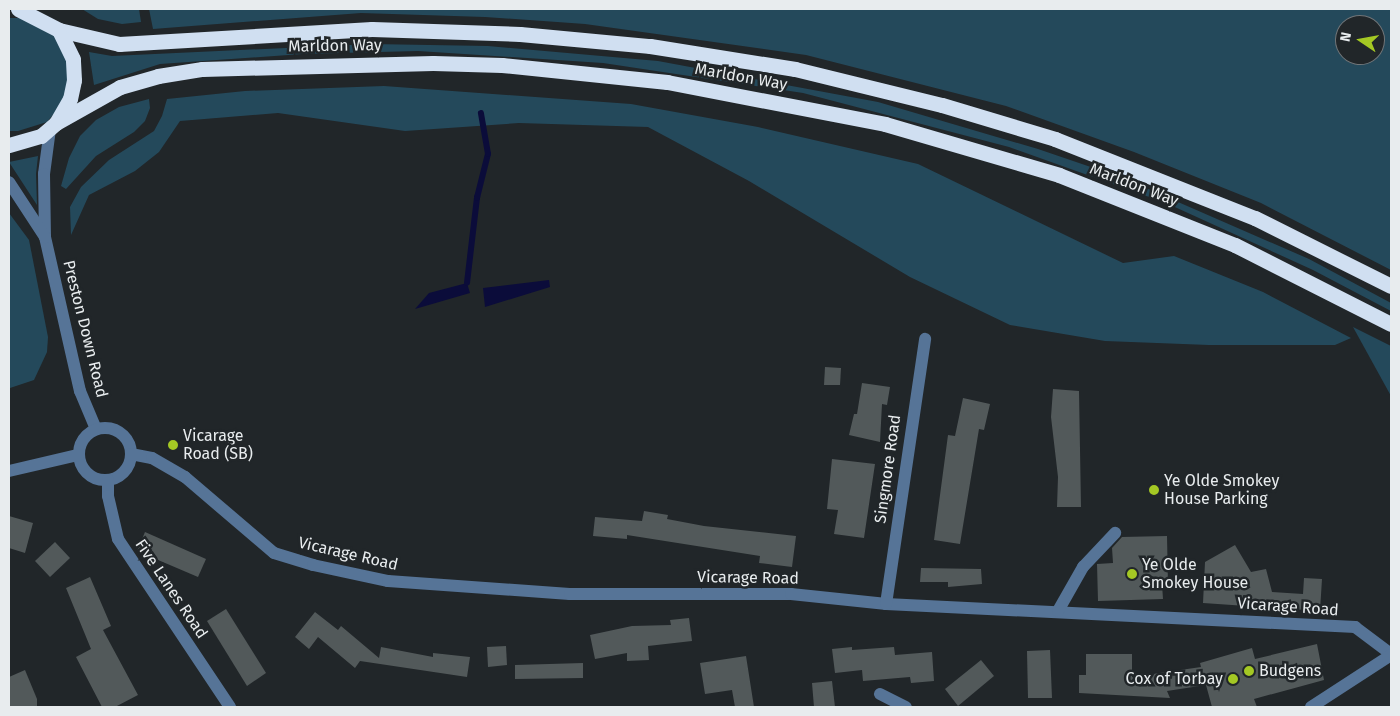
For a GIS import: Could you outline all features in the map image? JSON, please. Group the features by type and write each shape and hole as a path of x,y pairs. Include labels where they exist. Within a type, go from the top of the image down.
{"highway":[{"path":"18,9 41,15 59,30 73,59 74,80 70,99 53,126"},
{"name":"Marldon Way","path":"59,30 119,44 372,29 520,34 650,46 796,69 942,105 1082,148 1255,218 1391,286"},
{"name":"Marldon Way","path":"9,145 22,144 120,87 158,76 202,69 363,62 433,63 530,68 667,82 885,124 1059,175 1235,246 1391,324"}],"street":[{"name":"Preston Down Road","path":"53,126 44,174 45,237 80,391 96,429"},
{"name":"Preston Down Road","path":"9,182 45,237"},
{"name":"Singmore Road","path":"886,604 925,339"},
{"path":"104,427 120,432 130,446 131,454 126,469 108,480 97,479 86,472 78,455 83,439 96,429 104,427"},
{"name":"Vicarage Road","path":"131,454 152,458 185,477 274,552 313,565 388,581 570,594 791,594 886,604 1058,611 1188,610 1355,627 1391,654"},
{"path":"9,471 78,455"},
{"name":"Five Lanes Road","path":"108,480 108,496 118,539 230,707"},
{"path":"1058,611 1083,567 1115,533"},
{"path":"1311,707 1391,654"},
{"path":"880,694 906,707"}],"shaded area":[{"path":"82,9 139,9 141,22 122,24 98,19"},
{"path":"149,9 1391,9 1391,270 1261,203 1134,152 1006,106 806,55 585,24 485,17 361,13 153,29"},
{"path":"9,18 20,18 49,28 68,53 67,98 47,122 18,131 9,131"},
{"path":"371,44 488,46 658,61 878,102 1038,149 1123,178 1309,259 1391,303 1391,311 1313,270 1166,203 1009,147 803,93 603,63 418,51 302,54 160,64 94,85 89,52 112,56"},
{"path":"384,86 631,104 758,127 918,164 1123,263 1174,256 1263,292 1351,338 1335,345 1209,345 1105,341 1010,325 910,277 749,181 648,127 519,123 405,131 278,113 180,121 159,152 135,171 89,195 71,235 70,207 81,187 109,160 154,131 162,116 167,99 245,91"},
{"path":"149,99 150,108 145,121 134,132 96,156 66,189 61,186 69,158 80,136 96,120 119,107"},
{"path":"38,156 36,174 37,205 9,162"},
{"path":"9,213 29,240 48,337 47,352 34,380 10,388"},
{"path":"549,280 550,287 485,307 483,288"},
{"path":"467,283 470,293 415,309 429,293"},
{"path":"1353,327 1391,346 1391,396"}],"building":[{"path":"825,367 841,368 840,385 824,385"},
{"path":"862,383 890,387 887,405 882,404 880,442 849,435 854,414 857,414"},
{"path":"1053,389 1079,391 1081,507 1057,507 1058,477 1051,417"},
{"path":"963,398 990,404 984,430 979,429 960,544 934,540 948,435 955,436"},
{"path":"832,459 875,464 864,538 834,534 838,510 827,509"},
{"path":"644,511 668,515 667,519 704,526 796,536 792,567 759,563 760,556 627,535 627,539 593,536 595,517 642,521"},
{"path":"9,516 33,523 25,553 9,548"},
{"path":"145,532 206,559 198,577 137,551"},
{"name":"Ye Olde Smokey House","path":"1167,536 1168,584 1162,584 1163,599 1098,601 1097,564 1113,563 1112,548 1122,537"},
{"path":"55,542 70,558 50,577 35,561"},
{"path":"1235,545 1251,572 1266,569 1272,592 1303,594 1304,578 1322,579 1320,611 1203,603 1205,562"},
{"path":"921,568 981,569 982,584 948,587 948,582 920,582"},
{"path":"90,577 111,626 103,630 138,695 115,707 102,707 76,657 91,649 66,588"},
{"path":"226,609 266,673 247,686 207,621"},
{"path":"315,612 338,630 341,626 379,658 381,647 433,657 433,653 470,657 467,677 360,661 355,668 318,637 309,649 295,637"},
{"path":"689,618 692,641 648,646 649,660 627,661 627,653 595,659 590,635 632,626 671,625 670,620"},
{"path":"1317,644 1324,680 1254,699 1257,707 1212,707 1206,685 1167,691 1170,698 1079,693 1079,675 1086,675 1086,654 1132,654 1132,677 1201,667 1200,663 1252,648 1255,659"},
{"path":"506,646 507,665 488,667 487,647"},
{"path":"852,647 852,650 894,647 895,655 932,652 934,681 911,683 910,677 863,681 862,670 835,673 832,649"},
{"path":"1050,650 1052,698 1028,698 1027,651"},
{"path":"746,656 754,707 735,707 732,690 705,694 700,663"},
{"path":"981,660 994,676 958,706 945,689"},
{"path":"583,663 583,678 515,679 515,665"},
{"path":"25,670 37,699 37,707 9,707 9,677"},
{"path":"832,681 835,707 814,707 812,683"}],"waterway":[{"path":"467,283 477,198 488,154 481,114"}],"place":[{"name":"Vicarage Road (SB)","path":"173,445"},
{"name":"Ye Olde Smokey House Parking","path":"1154,490"},
{"name":"Ye Olde Smokey House","path":"1132,574"},
{"name":"Budgens","path":"1249,671"},
{"name":"Cox of Torbay","path":"1233,679"}]}
